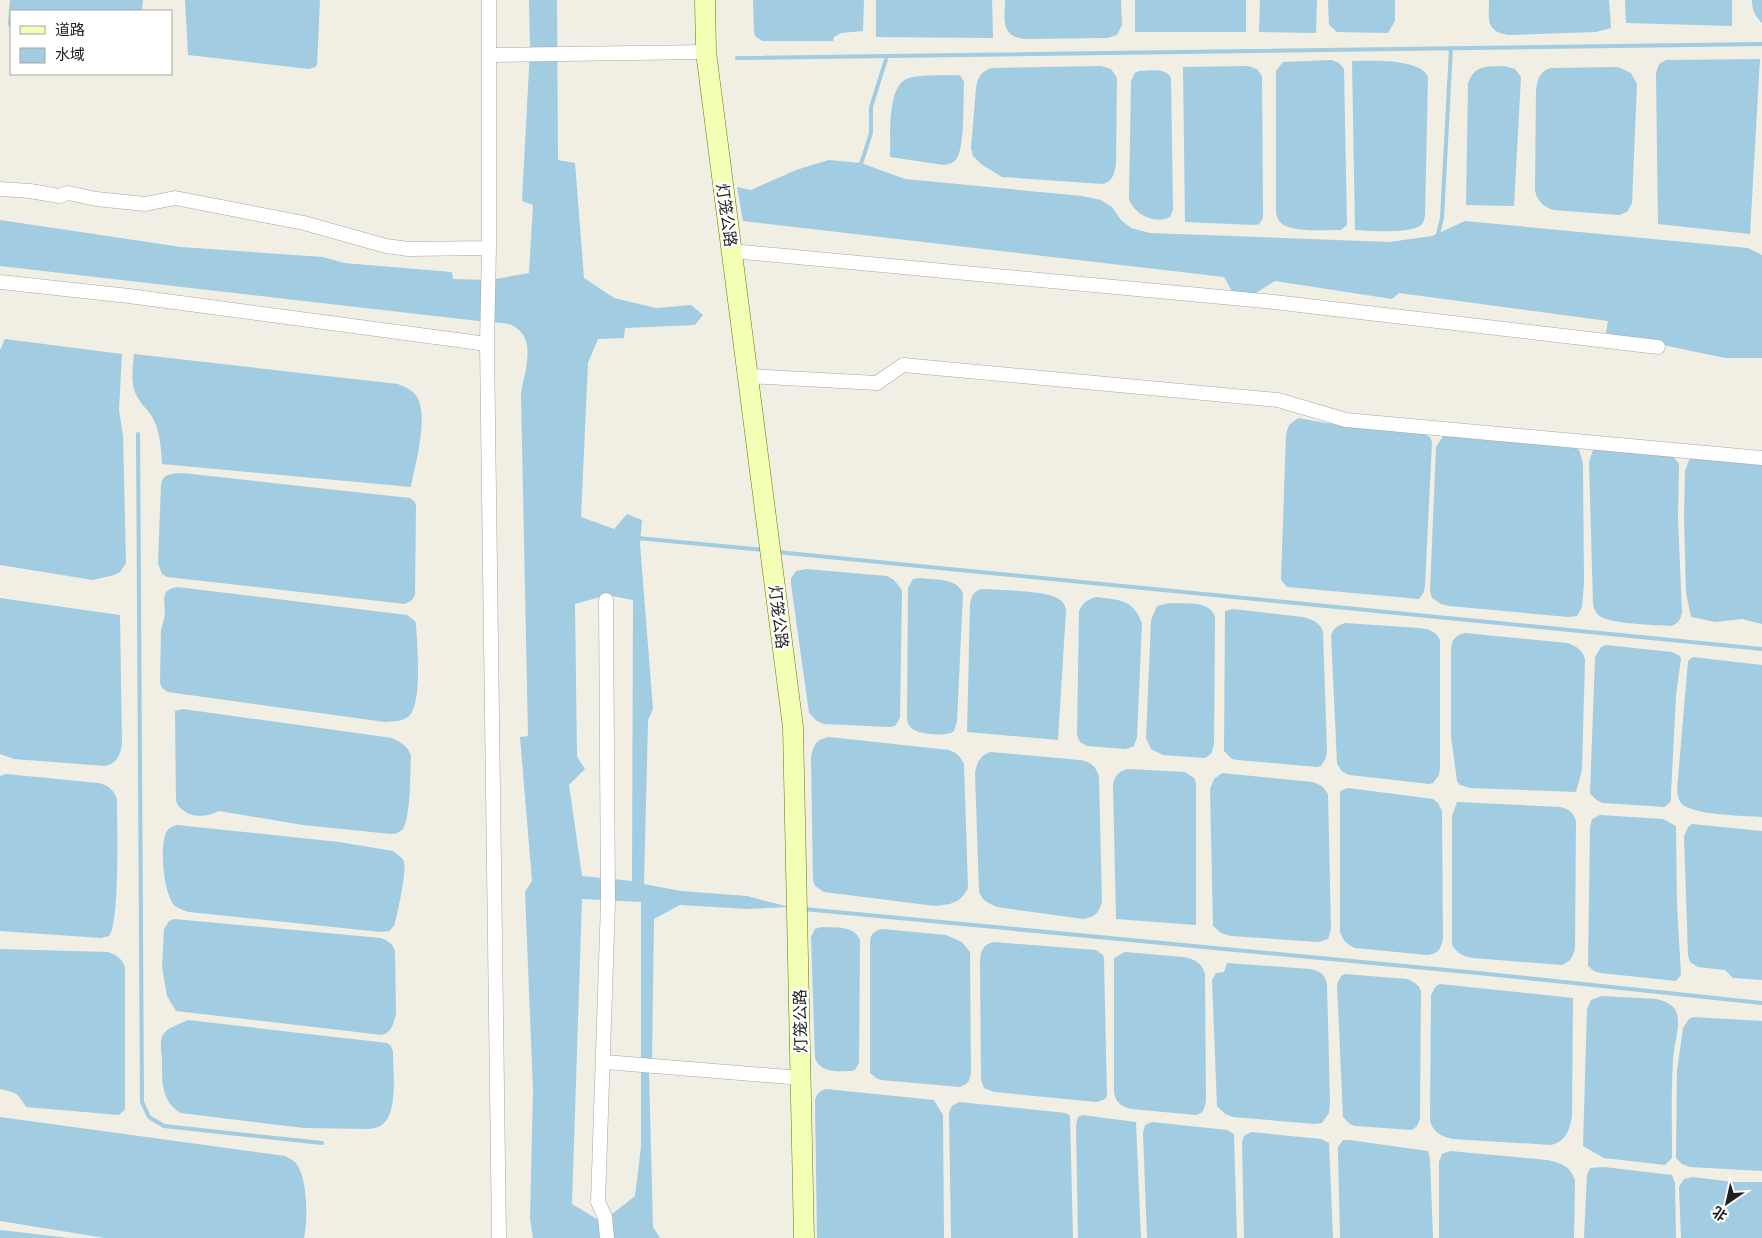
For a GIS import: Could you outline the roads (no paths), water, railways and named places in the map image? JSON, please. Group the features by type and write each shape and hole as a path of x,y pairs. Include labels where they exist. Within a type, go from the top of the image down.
{"street":[{"path":"489,0 487,344 499,1238"},
{"name":"灯笼公路","path":"705,0 706,52 793,727 804,1238"},
{"path":"489,55 706,52"},
{"path":"0,189 30,191 59,196 68,194 145,204 175,198 304,223 386,246 408,249 489,248"},
{"path":"732,250 1274,302 1658,347"},
{"path":"0,282 129,296 487,344"},
{"path":"748,376 877,383 903,365 1278,400 1346,420 1762,458"},
{"path":"606,600 608,903 598,1202 605,1217 607,1238"},
{"path":"605,1062 801,1078"}],"water":[{"path":"10,0 143,0 142,10 10,10 10,29 8,24"},
{"path":"185,0 320,0 317,65 309,69 188,55"},
{"path":"529,0 557,0 558,160 575,163 584,278 614,298 656,308 691,305 703,315 695,325 625,328 624,338 598,339 588,363 581,517 614,529 627,514 642,520 640,544 653,709 648,720 644,884 681,891 747,896 789,907 748,909 680,905 654,919 652,1062 649,1071 653,1227 660,1238 533,1238 530,1219 533,1090 525,892 532,881 520,737 528,736 521,394 527,348 526,340 522,333 512,325 505,323 0,266 0,220 181,247 323,257 344,263 452,272 453,279 490,280 529,273 533,205 522,201 530,49","holes":["607,595 633,600 632,881 582,876 569,785 585,769 577,757 575,604","582,899 641,902 641,1147 635,1196 602,1222 572,1204"]},
{"path":"753,0 864,0 863,31 841,33 834,37 833,41 762,41 755,36 754,32"},
{"path":"876,0 992,0 993,38 876,37"},
{"path":"1005,0 1121,0 1122,25 1117,35 1107,38 1023,39 1010,34 1007,30 1005,25"},
{"path":"1135,0 1246,0 1246,32 1135,32"},
{"path":"1260,0 1317,0 1316,33 1259,32"},
{"path":"1328,0 1395,0 1395,21 1388,33 1337,32 1329,25"},
{"path":"1489,0 1609,0 1611,28 1596,32 1508,35 1495,31 1492,27 1489,18"},
{"path":"1625,0 1732,0 1732,26 1626,23"},
{"path":"1752,0 1762,0 1762,23 1754,13"},
{"path":"1760,59 1750,234 1658,224 1656,73 1659,64 1666,60"},
{"path":"1332,60 1339,63 1344,69 1347,225 1341,230 1292,228 1280,222 1276,212 1276,71 1283,62"},
{"path":"1352,61 1382,61 1415,66 1428,77 1425,216 1423,223 1417,227 1401,231 1355,230"},
{"path":"1101,66 1111,69 1117,78 1116,165 1114,174 1109,181 1103,184 1002,177 981,164 973,156 971,148 976,88 979,78 984,71 991,68"},
{"path":"1248,66 1257,69 1262,76 1263,218 1259,224 1255,225 1185,222 1183,67"},
{"path":"1505,66 1515,69 1521,77 1514,206 1466,205 1468,84 1474,73 1482,68"},
{"path":"1618,67 1631,73 1637,84 1632,203 1627,212 1619,215 1553,210 1539,201 1535,191 1536,89 1539,78 1544,71 1551,68"},
{"path":"1139,71 1161,71 1171,78 1173,210 1170,217 1158,220 1146,217 1140,213 1129,199 1131,81 1135,73"},
{"path":"960,75 964,82 963,122 960,152 956,160 944,165 890,157 891,112 896,90 902,82 909,78 921,76"},
{"path":"829,160 861,163 905,179 1082,196 1101,200 1112,207 1121,220 1131,228 1150,233 1389,242 1432,236 1465,221 1748,248 1762,255 1762,358 1725,358 1606,333 1608,321 1399,293 1392,299 1275,281 1251,296 1233,293 1224,277 743,221 737,187 751,190 796,170"},
{"path":"5,339 122,354 119,410 123,436 126,563 120,572 114,575 93,580 0,565 0,350"},
{"path":"134,354 398,384 413,392 417,397 422,417 420,441 411,487 162,464 160,439 154,420 137,397 134,389 132,376"},
{"path":"1298,418 1326,423 1421,432 1430,437 1432,442 1425,585 1424,592 1419,599 1287,587 1281,580 1286,434 1289,425"},
{"path":"1443,436 1573,446 1579,450 1583,463 1584,584 1582,607 1577,616 1568,617 1449,606 1441,604 1432,598 1430,591 1436,447"},
{"path":"1597,447 1673,456 1679,464 1678,519 1682,613 1678,621 1671,626 1612,620 1603,618 1595,610 1593,604 1589,462 1593,450"},
{"path":"1694,456 1762,459 1762,624 1742,619 1716,622 1691,617 1686,593 1684,517 1685,471 1689,460"},
{"path":"182,473 410,498 415,502 416,506 415,595 412,600 405,604 167,577 162,574 158,563 161,485 166,476"},
{"path":"806,569 887,576 894,580 902,590 900,718 895,726 824,724 817,721 809,713 791,584 791,578 796,571"},
{"path":"913,579 951,582 963,594 957,721 954,731 946,734 928,734 917,731 910,727 907,720 908,588"},
{"path":"177,587 407,615 416,624 418,674 416,700 413,710 405,719 385,722 168,692 162,688 160,683 161,630 165,615 164,598 166,592"},
{"path":"983,589 1043,594 1061,600 1064,605 1066,610 1058,740 967,732 970,605 974,594"},
{"path":"1096,597 1125,602 1135,610 1142,624 1137,737 1134,746 1126,749 1087,746 1080,742 1077,735 1079,611 1082,605"},
{"path":"0,598 120,615 122,744 115,761 105,766 14,759 0,754"},
{"path":"1170,603 1202,605 1208,608 1215,617 1214,745 1211,754 1205,758 1163,755 1151,749 1146,738 1151,620 1157,606"},
{"path":"1233,609 1303,617 1316,622 1322,629 1327,750 1326,758 1321,766 1238,760 1232,759 1224,751 1225,611"},
{"path":"1345,623 1425,629 1434,632 1440,640 1440,768 1439,775 1433,783 1350,775 1344,772 1338,765 1331,636 1336,628"},
{"path":"1465,633 1567,643 1581,651 1585,659 1582,770 1576,792 1470,788 1460,785 1457,781 1451,736 1451,649 1455,638"},
{"path":"1606,645 1672,652 1680,656 1676,695 1671,801 1665,807 1603,803 1590,794 1595,657 1601,647"},
{"path":"1693,657 1762,665 1762,817 1697,811 1682,804 1679,799 1677,790 1688,661"},
{"path":"183,709 392,738 402,743 411,756 409,807 405,825 401,831 391,834 303,825 219,811 201,816 189,814 179,807 176,801 175,711"},
{"path":"829,737 949,750 960,757 964,764 968,888 962,897 950,904 935,906 824,892 815,886 813,880 811,757 816,743"},
{"path":"991,752 1080,760 1090,763 1095,767 1099,777 1102,902 1098,912 1093,916 1083,919 997,907 988,903 982,897 979,891 975,773 980,760 984,755"},
{"path":"1127,769 1185,772 1194,778 1196,783 1196,925 1116,919 1113,784 1118,774"},
{"path":"1222,773 1313,782 1322,786 1328,794 1331,929 1328,939 1319,942 1231,936 1221,933 1213,926 1210,789 1214,779"},
{"path":"6,774 98,783 107,786 114,793 117,799 117,871 115,913 113,928 109,936 101,938 0,931 0,776"},
{"path":"1348,788 1433,799 1438,803 1442,811 1443,939 1440,948 1436,952 1427,955 1355,948 1342,938 1340,932 1340,791"},
{"path":"1457,802 1560,807 1574,815 1576,821 1575,948 1568,962 1562,965 1473,958 1456,950 1452,944 1452,816"},
{"path":"1600,815 1663,819 1676,826 1677,904 1681,975 1676,981 1600,973 1588,966 1590,827 1592,819"},
{"path":"1692,824 1762,831 1762,980 1733,978 1725,970 1698,967 1690,962 1688,955 1684,836 1688,827"},
{"path":"177,825 339,842 393,851 400,856 405,867 394,926 389,931 381,932 189,912 178,908 171,900 168,891 163,857 163,847 167,831"},
{"path":"174,919 384,939 392,945 395,951 396,1015 392,1027 382,1035 176,1011 167,996 162,967 164,929 169,921"},
{"path":"821,927 849,930 857,935 860,940 859,1063 855,1070 851,1071 826,1069 821,1067 815,1058 811,937 815,929"},
{"path":"882,929 946,935 962,942 970,952 971,1072 968,1082 963,1086 881,1080 870,1073 870,940 873,933"},
{"path":"994,942 1096,950 1103,955 1107,1096 1105,1099 1097,1102 994,1092 984,1088 981,1080 980,960 984,948"},
{"path":"0,949 108,952 117,956 122,962 125,967 125,1109 119,1115 26,1107 21,1098 16,1094 0,1089"},
{"path":"1125,952 1183,957 1194,960 1204,970 1206,1101 1203,1110 1199,1114 1131,1109 1122,1106 1117,1100 1114,1093 1114,958"},
{"path":"1227,963 1310,969 1319,972 1325,978 1327,984 1330,1103 1329,1113 1322,1123 1233,1117 1225,1114 1217,1106 1212,980 1216,973 1224,972"},
{"path":"1345,974 1407,979 1416,984 1421,991 1420,1119 1417,1126 1412,1130 1355,1126 1343,1117 1337,984 1341,976"},
{"path":"1440,984 1573,998 1572,1117 1568,1131 1560,1141 1551,1145 1452,1139 1435,1131 1430,1121 1431,995 1436,986"},
{"path":"1602,996 1657,999 1671,1005 1676,1011 1678,1023 1672,1073 1672,1158 1665,1165 1604,1158 1583,1146 1587,1009 1591,1000"},
{"path":"1693,1017 1762,1021 1762,1171 1690,1167 1682,1164 1676,1158 1677,1071 1683,1028 1689,1019"},
{"path":"188,1020 387,1043 391,1046 393,1052 394,1079 393,1099 388,1117 381,1125 369,1129 304,1128 181,1113 169,1102 164,1089 161,1041 166,1031"},
{"path":"826,1089 934,1100 943,1115 944,1238 817,1238 815,1100 819,1093"},
{"path":"959,1102 1066,1113 1070,1116 1073,1238 951,1238 949,1112 952,1106"},
{"path":"1082,1115 1136,1122 1141,1238 1078,1238 1076,1125 1078,1117"},
{"path":"0,1117 285,1156 295,1162 305,1188 306,1221 304,1238 105,1238 0,1221"},
{"path":"1152,1122 1227,1130 1234,1134 1237,1238 1147,1238 1143,1133 1145,1125"},
{"path":"1251,1132 1321,1139 1329,1143 1333,1238 1244,1238 1242,1142 1244,1136"},
{"path":"1343,1140 1428,1151 1430,1159 1433,1238 1340,1238 1338,1147"},
{"path":"1450,1151 1547,1160 1565,1166 1571,1172 1575,1181 1574,1238 1439,1238 1439,1162 1442,1154"},
{"path":"1604,1167 1672,1175 1675,1183 1676,1238 1584,1238 1587,1175 1590,1168"},
{"path":"1693,1177 1734,1182 1762,1182 1762,1238 1681,1238 1679,1187 1684,1179"},
{"path":"1,1230 69,1238 0,1238"}],"waterway":[{"path":"737,58 1762,44"},
{"path":"1437,238 1442,218 1451,48"},
{"path":"860,167 871,133 871,107 887,56"},
{"path":"138,434 142,1102 149,1117 164,1126 322,1143"},
{"path":"637,538 765,550"},
{"path":"777,552 1762,649"},
{"path":"804,909 1478,973 1762,1003"}]}
